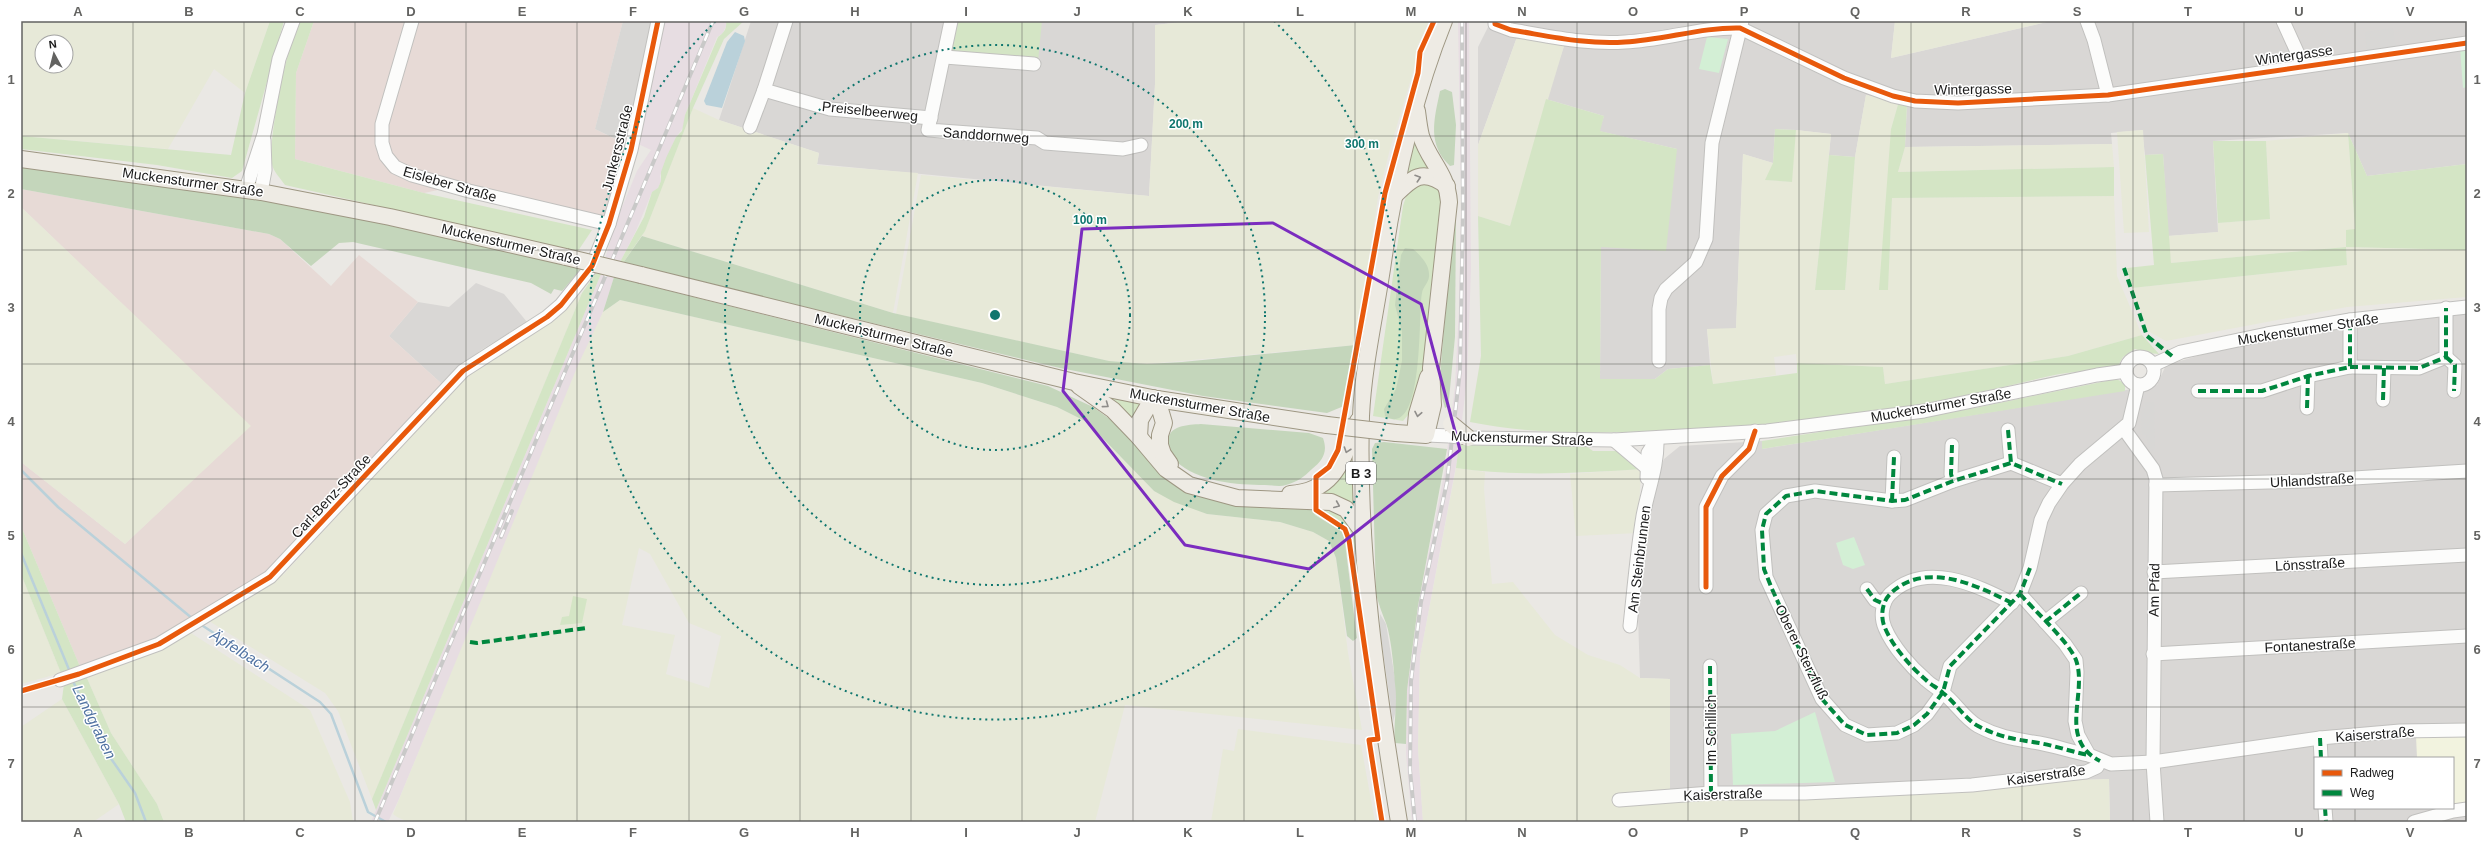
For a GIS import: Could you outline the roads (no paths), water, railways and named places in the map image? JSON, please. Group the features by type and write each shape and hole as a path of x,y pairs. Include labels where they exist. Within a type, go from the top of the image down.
{"main road":[{"name":"B 3","path":"1399,822 1385,738 1369,617 1363,532 1361,414 1393,197 1416,103 1444,21"},
{"path":"1416,103 1421,136 1440,169 1447,186 1449,202 1431,368 1433,405 1421,434"},
{"name":"Muckensturmer Straße","path":"21,158 143,174 254,191 390,217 566,256 1074,382 1155,398 1327,425 1396,433 1421,434"},
{"path":"1393,197 1416,177 1429,176 1447,186"},
{"path":"1421,434 1417,414 1431,368"},
{"path":"1074,382 1113,410 1139,437 1166,469 1189,484 1237,498 1331,502 1346,509 1363,532"},
{"path":"1155,398 1164,423"},
{"path":"1139,437 1140,420 1155,398"},
{"path":"1188,404 1164,423 1160,435 1163,454 1174,468 1182,475 1221,490 1283,494 1308,491 1331,477 1344,458 1361,414"},
{"path":"1433,405 1451,430 1468,438"}],"street":[{"path":"254,191 265,170 264,134 279,59 292,21"},
{"name":"Eisleber Straße","path":"412,21 382,124 382,143 386,156 395,167 412,175 469,191 609,224"},
{"name":"Junkersstraße","path":"585,277 609,224 631,150 658,21"},
{"path":"750,127 764,90 786,21"},
{"name":"Sanddornweg","path":"951,21 945,58 928,130 1037,138 1045,143 1123,148 1141,145"},
{"path":"2087,21 2094,40 2108,95"},
{"path":"2283,21 2303,65"},
{"name":"Wintergasse","path":"1495,23 1525,32 1589,42 1626,42 1741,25 1844,78 1893,96 1915,101 1958,103 2108,95 2303,65 2467,43"},
{"path":"1659,361 1659,309 1661,298 1666,289 1696,262 1706,239 1712,143 1741,25"},
{"path":"945,58 1034,64"},
{"name":"Preiselbeerweg","path":"764,90 830,109 931,118"},
{"name":"Carl-Benz-Straße","path":"67,678 159,644 198,622 270,577 463,371 547,317 561,305 585,277"},
{"name":"Muckensturmer Straße","path":"2153,365 2181,352 2267,334 2350,320 2467,306"},
{"path":"2446,308 2446,357 2455,366 2454,391"},
{"path":"2350,320 2350,367"},
{"path":"2198,391 2262,391 2308,376 2350,367 2419,368 2446,357"},
{"path":"2134,358 2145,358 2153,365 2152,378 2144,385 2138,385 2130,380 2126,371 2127,366 2134,358"},
{"path":"2383,400 2384,368"},
{"name":"Muckensturmer Straße","path":"1468,438 1614,440 1657,439 1847,422 1924,411 2097,375 2126,371"},
{"path":"2307,408 2308,376"},
{"name":"Oberer Sterzfluß","path":"2011,463 1953,481 1905,500 1892,501 1815,491 1786,496 1766,514 1762,530 1764,569 1822,699 1845,726 1867,735 1897,734 1914,726 1927,714 1943,692 1950,666 2016,599 2030,568 2041,520 2062,484 2085,460 2124,429 2131,418 2138,385"},
{"name":"Am Pfad","path":"2124,429 2153,469 2156,485 2153,762 2157,822"},
{"name":"Muckensturmer Straße","path":"1421,434 1451,430"},
{"path":"2008,430 2011,463 2062,484"},
{"path":"1706,587 1706,507 1722,476 1750,449 1755,431"},
{"name":"Am Steinbrunnen","path":"1647,492 1646,467 1648,454 1657,439"},
{"name":"Am Steinbrunnen","path":"1630,626 1647,492 1658,455 1657,439"},
{"path":"1614,440 1646,467"},
{"path":"1952,444 1951,474 1953,481"},
{"path":"1892,501 1894,456"},
{"name":"Uhlandstraße","path":"2156,485 2306,481 2467,471"},
{"name":"Lönsstraße","path":"2154,572 2467,555"},
{"path":"1941,578 1967,582 2016,599 2045,622 2076,660 2075,721 2078,734 2095,758 2039,743 2008,739 1976,726 1943,692 1926,681 1892,640 1884,627 1884,604 1892,592 1905,584 1923,579 1941,578"},
{"path":"1867,589 1875,600 1884,604"},
{"path":"2045,622 2081,593"},
{"name":"Fontanestraße","path":"2153,654 2467,636"},
{"name":"Im Schillich","path":"1710,666 1711,793"},
{"name":"Kaiserstraße","path":"1618,800 1711,793 1805,793 1972,785 2086,772 2097,767 2095,758 2126,765 2320,738 2400,731 2467,730"},
{"path":"2320,738 2321,757"},
{"path":"2325,809 2326,822"},
{"path":"2414,822 2453,811 2467,809"}],"water":[{"path":"735,32 744,36 745,41 722,108 706,105 704,101 727,42"}],"waterway":[{"name":"Äpfelbach","path":"21,470 58,507 193,619"},
{"name":"Landgraben","path":"21,553 70,672"},
{"name":"Äpfelbach","path":"200,624 320,702 331,714 368,812 386,822"},
{"name":"Landgraben","path":"72,679 105,750 135,793 146,822"}],"railway":[{"path":"375,822 713,21"},
{"path":"1415,822 1410,770 1411,681 1421,602 1447,482 1460,371 1463,214 1462,21"},
{"path":"501,537 512,511"}]}
